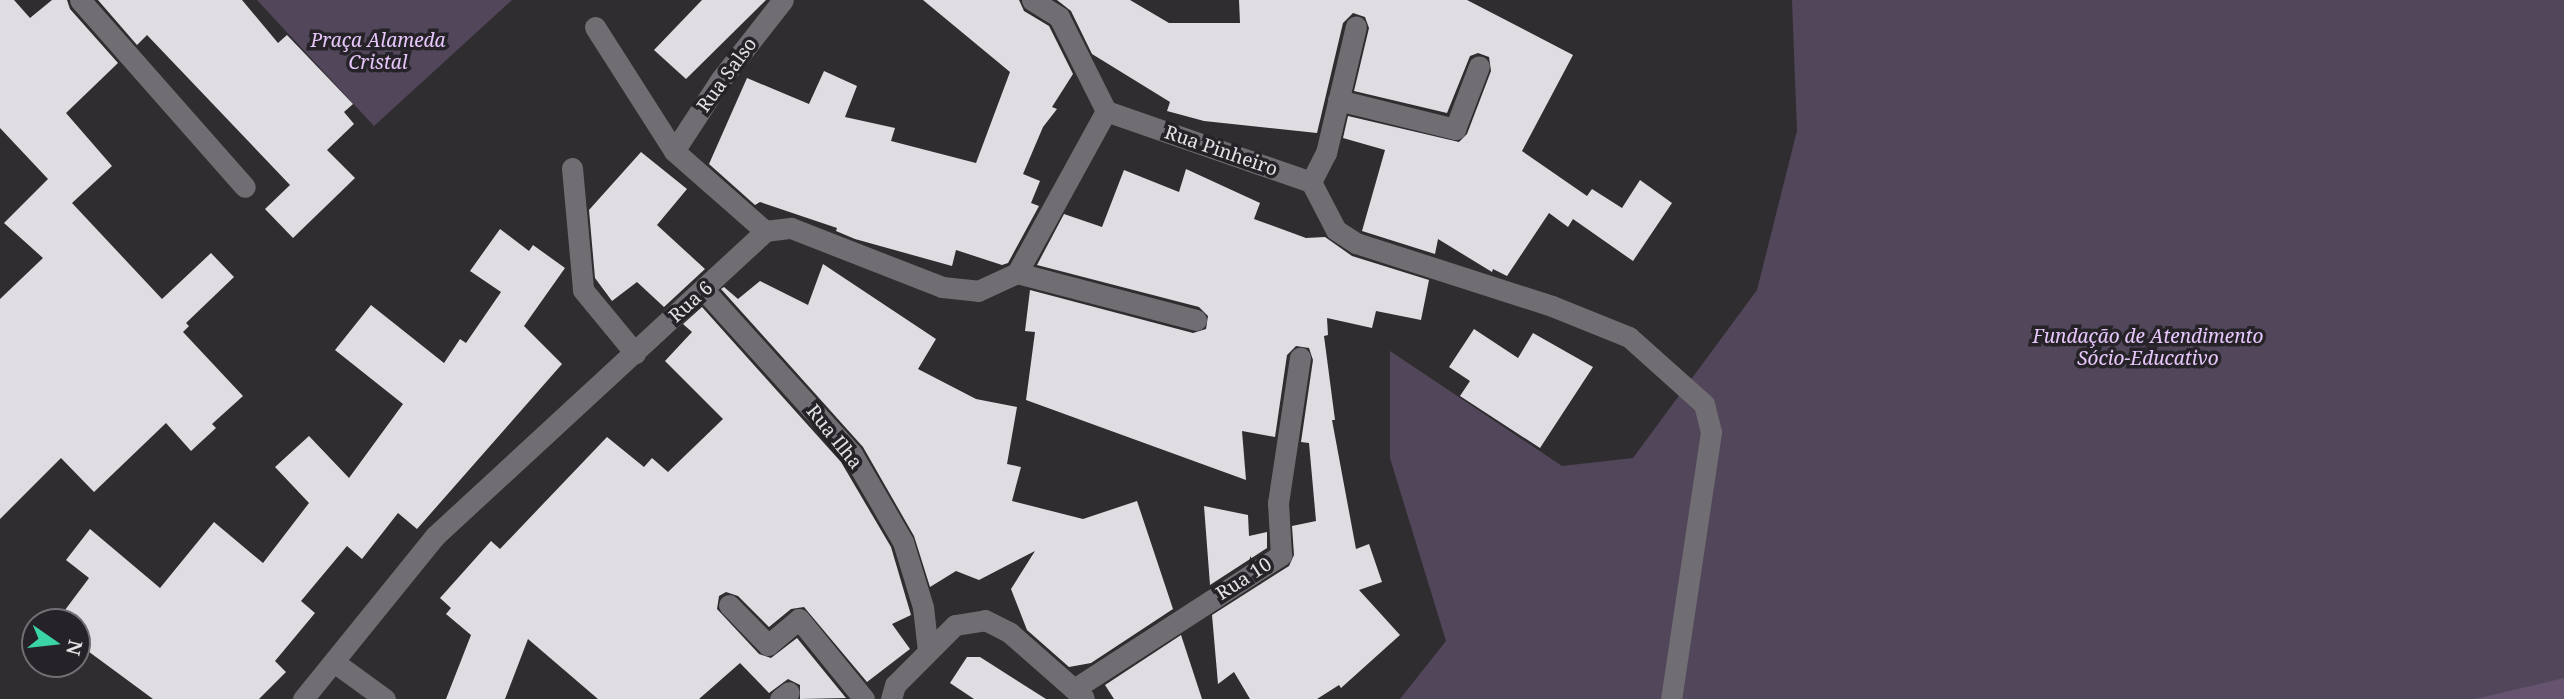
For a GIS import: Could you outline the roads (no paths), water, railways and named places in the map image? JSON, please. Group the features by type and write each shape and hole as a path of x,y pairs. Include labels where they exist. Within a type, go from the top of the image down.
{"street":[{"path":"80,0 245,187"},
{"name":"Rua Salso","path":"674,151 721,79 783,0"},
{"path":"595,27 674,151 765,231 791,228 942,287 978,291 1017,273 1106,111 1059,17 1032,0"},
{"path":"1356,26 1326,153 1311,182 1336,230 1356,243 1552,306 1629,337 1704,404 1711,432 1671,699"},
{"path":"1338,100 1454,129 1479,66"},
{"name":"Rua Pinheiro","path":"1106,111 1311,182"},
{"path":"572,168 583,290 635,353"},
{"name":"Rua 6","path":"303,699 435,537 765,231"},
{"path":"1017,273 1196,320"},
{"name":"Rua Ilha","path":"704,290 852,454 903,542 923,607 928,651"},
{"name":"Rua 10","path":"1079,694 1281,555 1278,503 1300,358"},
{"path":"729,605 768,645 799,619 864,699"},
{"path":"891,699 895,685 955,625 985,620 1010,633 1079,694"},
{"path":"334,662 385,699"}],"park label":[{"name":"Praça Alameda Cristal","path":"378,52"},
{"name":"Fundação de Atendimento Sócio-Educativo","path":"2148,348"}]}
